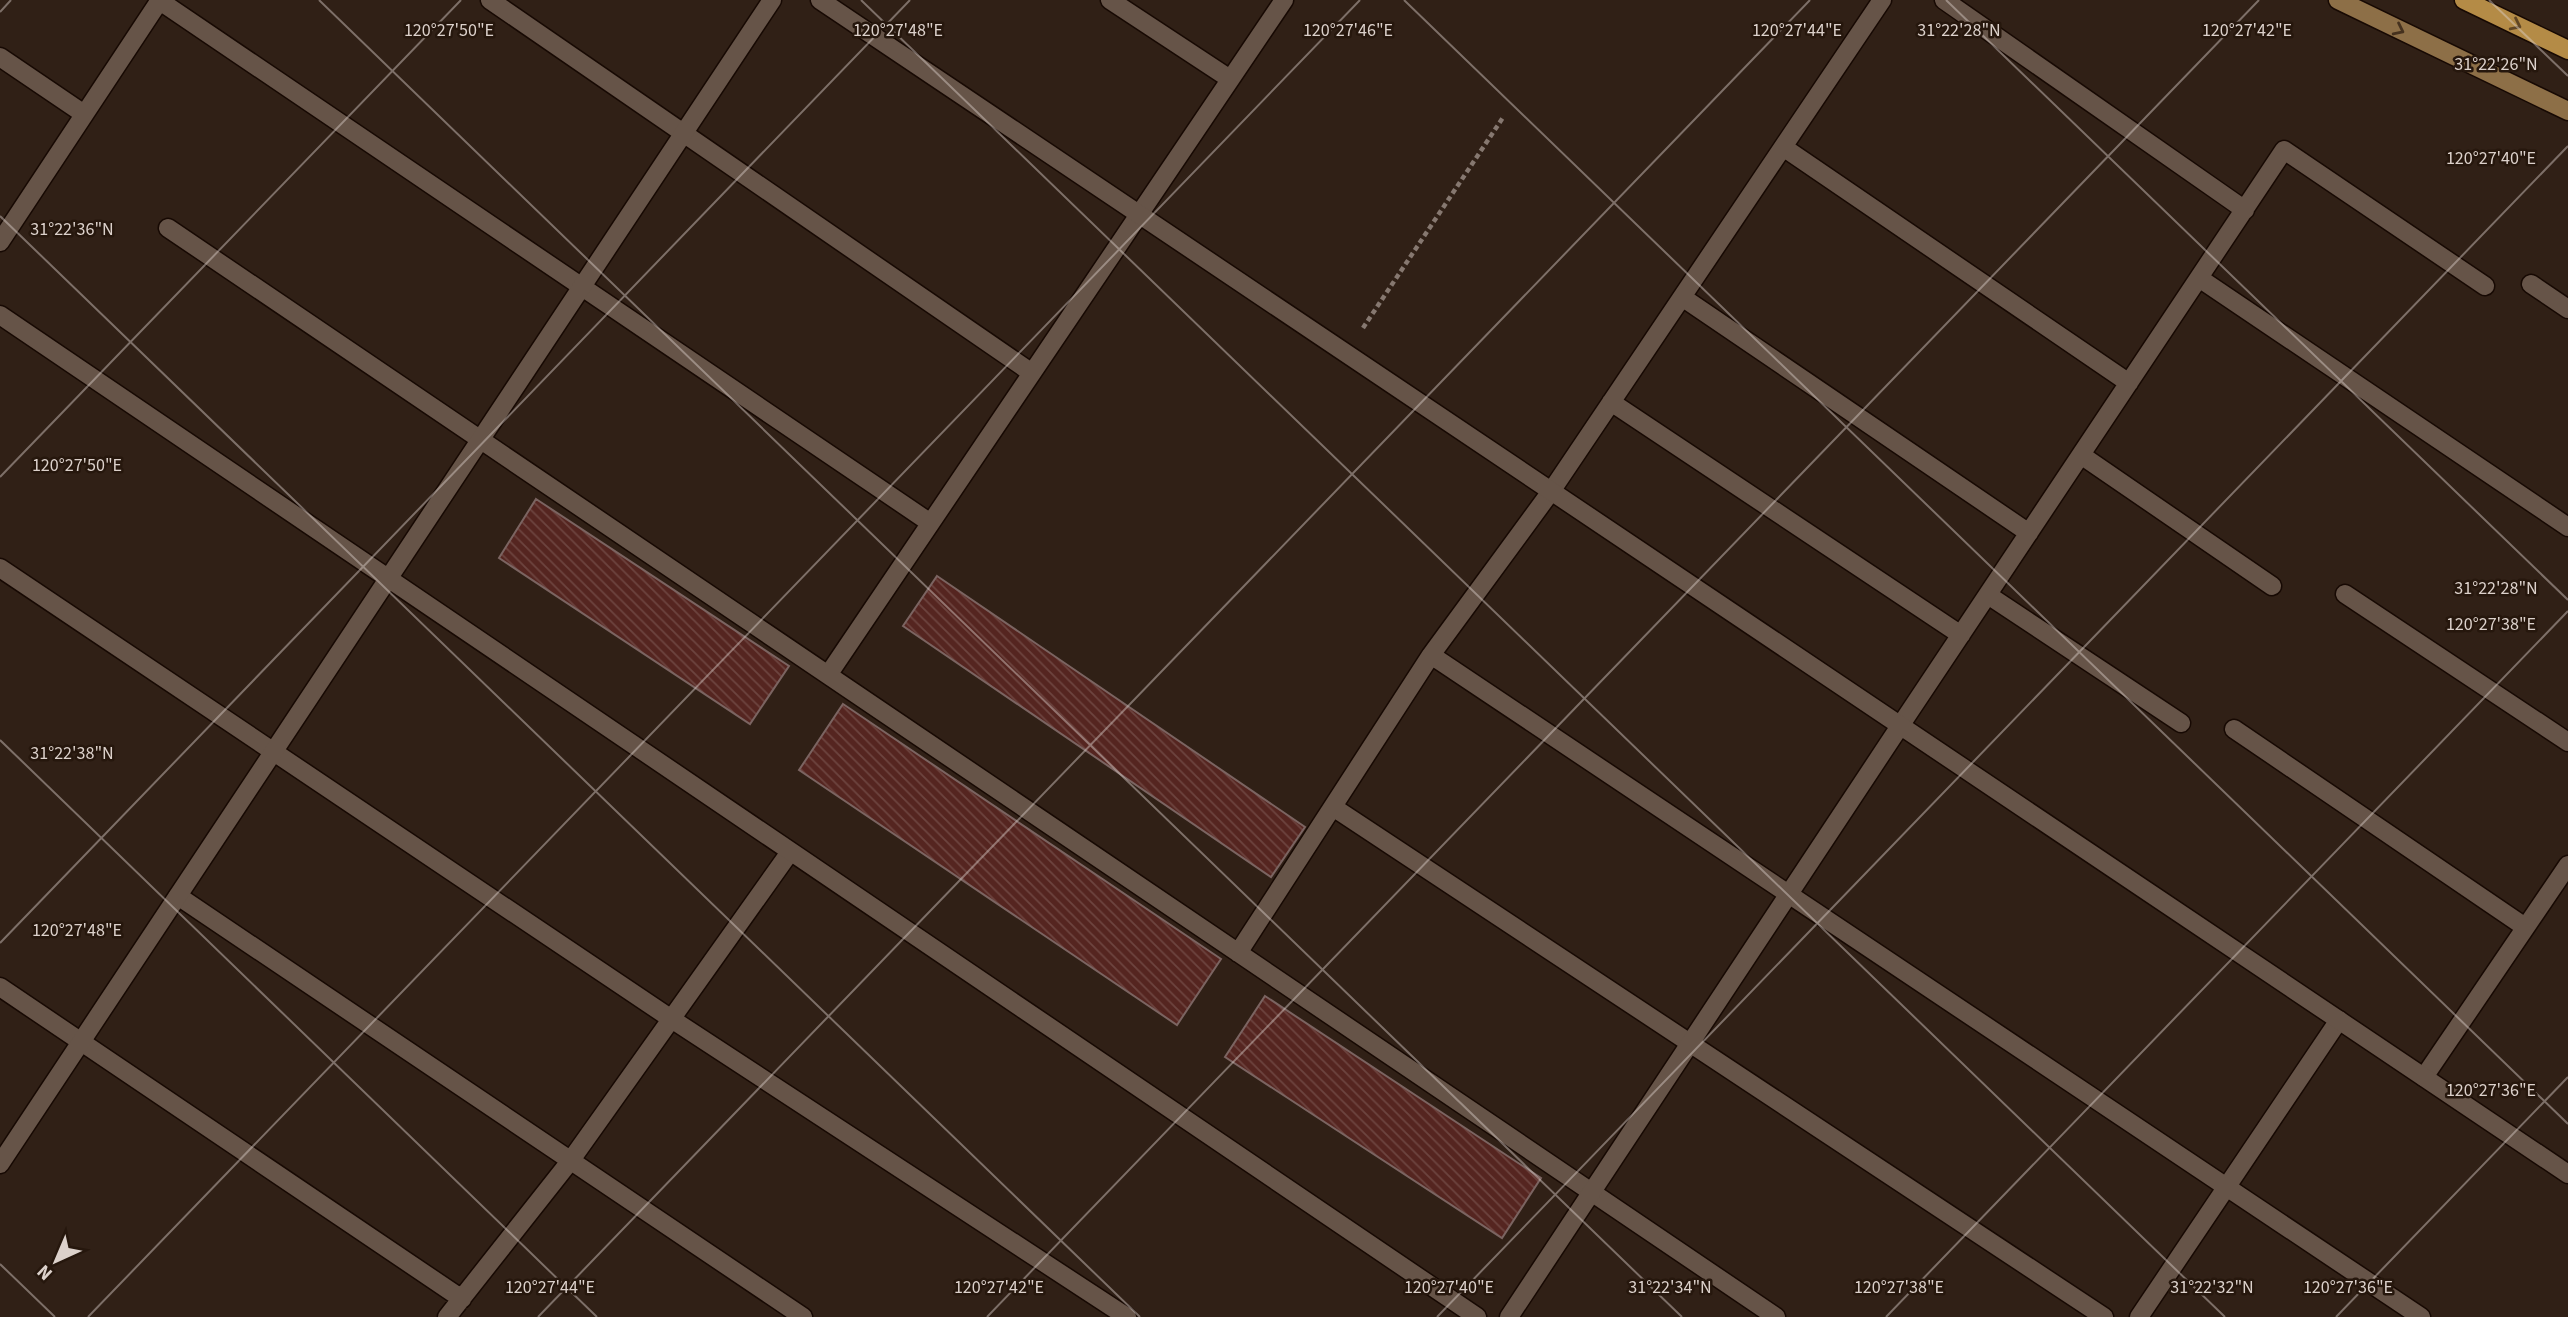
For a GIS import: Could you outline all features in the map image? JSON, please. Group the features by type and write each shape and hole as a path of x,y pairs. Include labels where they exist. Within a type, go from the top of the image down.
{"main road":[{"path":"2338,0 2568,111"},
{"path":"2464,0 2568,50"}],"street":[{"path":"0,242 160,0 929,522"},
{"path":"491,0 1032,373"},
{"path":"0,1164 772,0"},
{"path":"820,0 2568,1174"},
{"path":"1110,0 1230,79"},
{"path":"828,675 1284,0"},
{"path":"1238,953 1432,655 1552,490 1882,0"},
{"path":"1944,0 2245,210"},
{"path":"0,57 84,114"},
{"path":"1783,147 2129,383"},
{"path":"1509,1317 2284,150 2485,286"},
{"path":"168,228 1776,1317"},
{"path":"2199,278 2568,527"},
{"path":"2531,284 2568,309"},
{"path":"1682,297 2029,533"},
{"path":"0,316 1476,1317"},
{"path":"1611,402 1961,635"},
{"path":"2081,455 2272,586"},
{"path":"0,568 670,1017 1127,1317"},
{"path":"2345,594 2568,742"},
{"path":"1988,595 2181,723"},
{"path":"1432,655 2421,1317"},
{"path":"2234,729 2525,927"},
{"path":"1333,807 2104,1317"},
{"path":"447,1317 571,1160 670,1017 790,852"},
{"path":"2424,1077 2568,865"},
{"path":"178,896 803,1317"},
{"path":"0,987 461,1299"},
{"path":"2139,1317 2339,1020"}],"path":[{"path":"1347,353 1503,116"}],"building":[{"path":"536,499 789,666 750,724 499,558"},
{"path":"937,576 1305,827 1271,877 903,626"},
{"path":"843,704 1221,959 1177,1025 799,770"},
{"path":"1265,996 1541,1178 1502,1238 1225,1057"}]}
